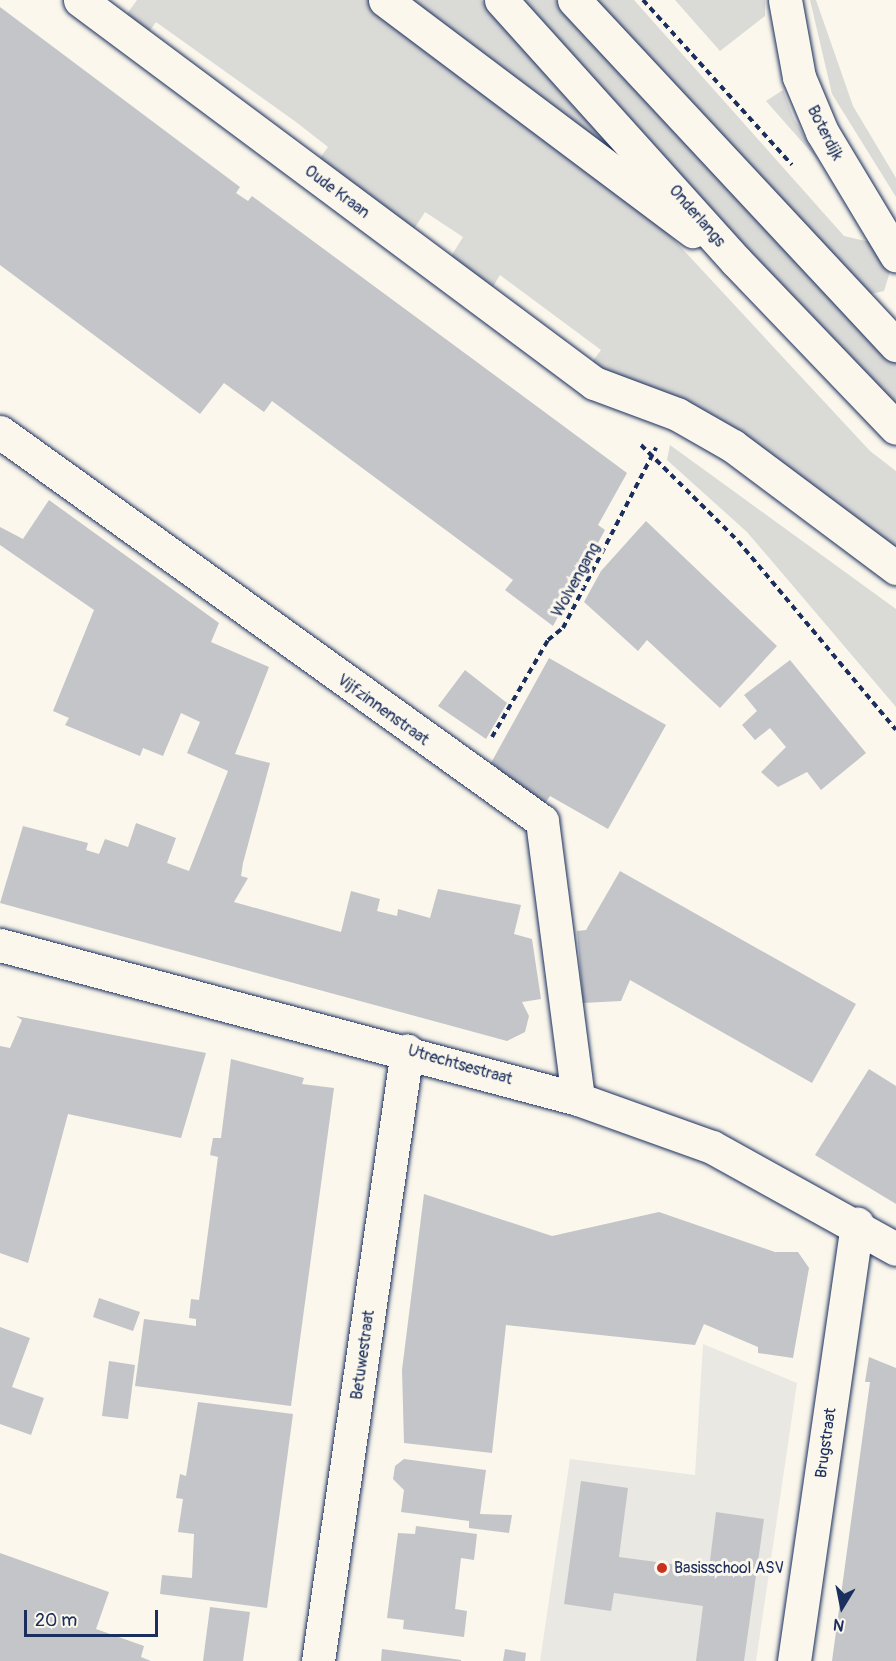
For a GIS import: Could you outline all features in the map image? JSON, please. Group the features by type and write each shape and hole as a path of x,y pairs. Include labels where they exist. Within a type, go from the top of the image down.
{"street":[{"name":"Oude Kraan","path":"80,0 594,383 677,414"},
{"path":"385,0 736,261"},
{"name":"Onderlangs","path":"501,0 736,261 896,428"},
{"path":"574,0 896,345"},
{"name":"Boterdijk","path":"785,0 799,77 822,132 889,245"},
{"path":"677,414 733,446 896,568"},
{"name":"Vijfzinnenstraat","path":"0,432 472,774 542,821 578,1099"},
{"name":"Utrechtsestraat","path":"0,945 406,1050 578,1099 712,1147 857,1224 896,1249"},
{"name":"Betuwestraat","path":"318,1661 406,1050"},
{"name":"Brugstraat","path":"794,1661 857,1224"}],"path":[{"path":"643,0 800,173"},
{"name":"Wolvengang","path":"490,741 548,640 563,628 652,455 677,414"},
{"path":"637,441 799,609 896,730"}],"shaded area":[{"path":"137,0 370,0 663,228 870,451 896,471 896,547 592,362 601,350 500,275 491,290 450,258 463,237 425,212 412,232 317,162 328,147 296,122 156,22 147,34 124,18"},
{"path":"409,0 481,0 613,137 613,144 603,145"},
{"path":"518,0 556,0 896,362 896,409"},
{"path":"591,0 634,0 844,236 874,243 890,272 884,291 871,294"},
{"path":"675,0 765,0 765,16 720,51"},
{"path":"810,0 816,0 853,106 896,178 896,197 832,94"},
{"path":"783,90 794,119 818,160 766,101"},
{"path":"670,445 896,609 896,707 747,532 667,460"},
{"name":"Basisschool ASV","path":"703,1344 797,1383 756,1661 540,1661 570,1459 695,1475"}],"building":[{"path":"0,7 240,187 236,193 248,201 252,196 627,473 598,525 605,530 553,626 505,590 513,580 272,401 264,412 224,383 200,414 0,265"},
{"path":"49,500 219,623 211,642 269,667 235,754 270,763 243,863 241,876 248,878 234,902 341,932 351,891 380,899 377,911 397,916 398,909 430,918 438,889 521,905 514,934 532,939 541,999 522,1002 529,1016 525,1032 507,1041 0,903 23,826 88,843 86,850 99,854 105,839 128,847 136,823 176,838 167,863 189,871 228,771 187,753 200,722 181,713 163,756 143,748 140,756 65,725 69,718 53,711 94,610 0,545 0,527 23,539"},
{"path":"646,521 777,646 720,708 647,640 638,651 584,602 601,571"},
{"path":"549,658 666,725 608,829 550,796 544,805 491,763"},
{"path":"790,660 866,753 821,790 807,772 778,787 761,772 786,747 770,728 755,740 742,725 757,711 744,695"},
{"path":"465,670 507,703 486,739 438,706"},
{"path":"620,871 856,1004 812,1083 630,980 621,1001 583,1003 577,931 586,930"},
{"path":"16,1016 206,1053 181,1138 68,1114 28,1263 0,1253 0,1046 10,1048 22,1020"},
{"path":"231,1059 304,1078 302,1084 334,1088 291,1406 135,1386 144,1319 196,1326 196,1319 189,1318 191,1299 199,1300 218,1157 210,1155 213,1138 221,1138"},
{"path":"869,1069 896,1086 896,1204 815,1155"},
{"path":"424,1194 552,1236 659,1212 775,1252 798,1252 809,1268 793,1358 758,1353 758,1347 704,1324 695,1345 506,1325 492,1453 404,1443 402,1370"},
{"path":"99,1298 140,1312 133,1331 93,1317"},
{"path":"0,1327 30,1338 12,1387 44,1398 31,1435 0,1424"},
{"path":"869,1357 896,1368 896,1661 832,1661 870,1382 865,1382"},
{"path":"109,1361 135,1365 128,1419 102,1416"},
{"path":"198,1402 293,1414 267,1608 160,1594 162,1575 192,1578 194,1534 178,1532 183,1499 176,1498 180,1474 186,1476"},
{"path":"404,1459 486,1470 480,1514 512,1515 509,1533 469,1528 469,1521 401,1512 404,1490 393,1479 395,1466"},
{"path":"581,1481 628,1488 619,1557 709,1569 716,1512 764,1519 744,1661 696,1661 703,1606 614,1593 611,1611 564,1604"},
{"path":"416,1526 477,1534 474,1560 461,1558 455,1609 467,1611 464,1637 403,1629 404,1620 387,1618 398,1533 415,1534"},
{"path":"0,1553 109,1592 96,1629 144,1646 141,1657 151,1661 0,1661"},
{"path":"210,1607 250,1612 243,1661 203,1661"},
{"path":"382,1649 461,1660 461,1661 381,1661"},
{"path":"505,1649 526,1653 525,1661 503,1661"}],"place":[{"name":"Basisschool ASV","path":"662,1568"}]}
